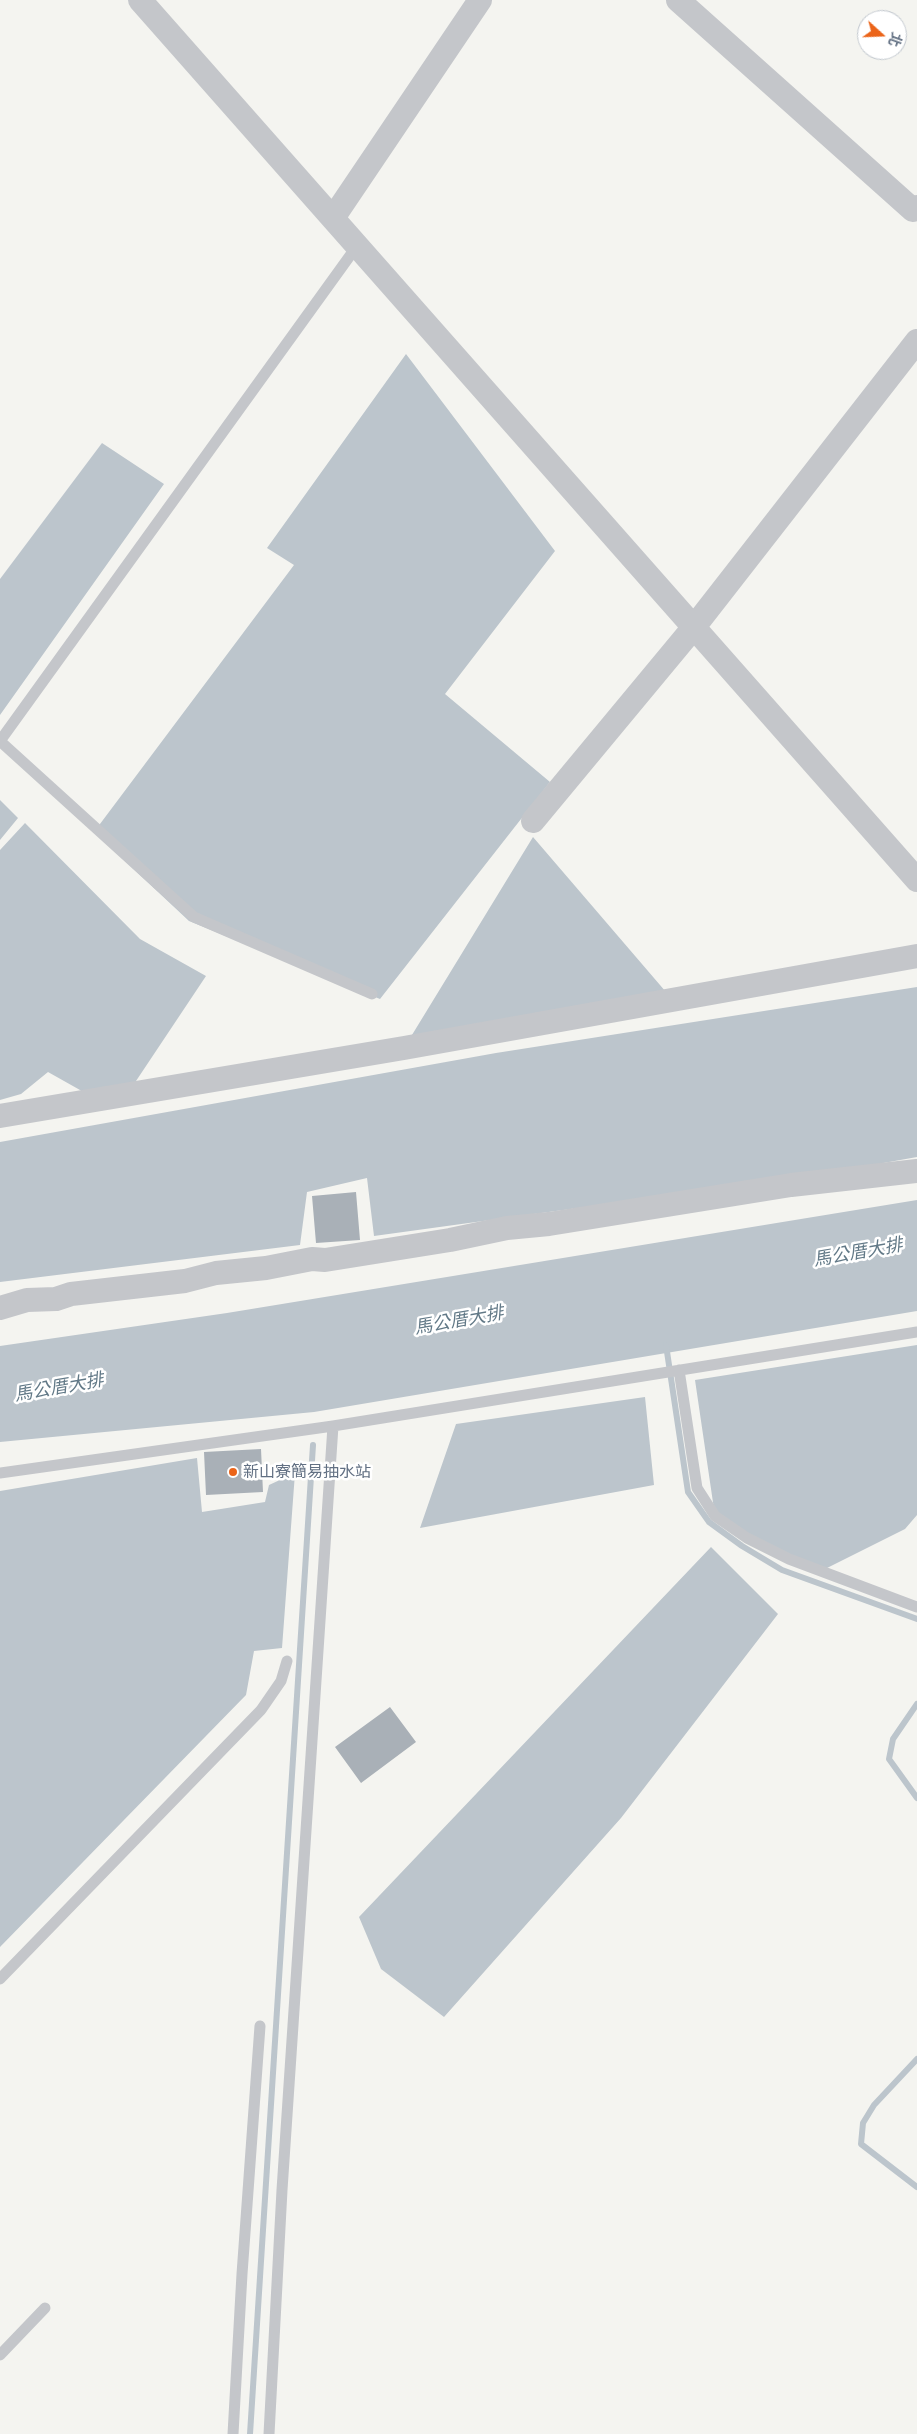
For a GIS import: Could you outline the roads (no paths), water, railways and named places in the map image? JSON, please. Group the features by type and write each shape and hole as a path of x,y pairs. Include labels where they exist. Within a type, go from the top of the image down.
{"street":[{"path":"140,0 917,880"},
{"path":"333,218 480,0"},
{"path":"678,0 913,210 917,207"},
{"path":"533,821 694,627 917,341"},
{"path":"0,1116 404,1048 917,956"},
{"path":"0,1308 27,1300 56,1299 71,1294 185,1281 216,1273 266,1268 312,1259 326,1260 450,1240 507,1228 549,1224 791,1184 917,1171"}],"lane":[{"path":"357,246 0,741 194,917 372,994"},
{"path":"0,1473 333,1426 917,1332"},
{"path":"678,1370 697,1488 715,1516 747,1538 789,1559 917,1607"},
{"path":"270,2434 283,2180 331,1484 333,1426"},
{"path":"0,1979 261,1710 281,1681 287,1662"},
{"path":"234,2434 242,2274 260,2026"},
{"path":"0,2355 45,2308"}],"water":[{"path":"406,354 555,551 445,694 550,782 380,999 189,921 94,832 294,565 267,548"},
{"path":"102,443 164,484 0,715 0,579"},
{"path":"0,800 18,818 0,840"},
{"path":"25,823 140,939 206,976 128,1093 96,1099 48,1072 21,1094 0,1100 0,850"},
{"path":"533,837 672,999 404,1048"},
{"path":"917,987 917,1157 811,1176 374,1236 367,1178 307,1192 300,1245 0,1282 0,1142 496,1053"},
{"name":"馬公厝大排","path":"917,1200 917,1311 314,1412 0,1442 0,1346 227,1313"},
{"path":"917,1345 917,1515 905,1529 821,1571 715,1516 695,1380"},
{"path":"645,1397 654,1485 420,1528 456,1424"},
{"path":"197,1458 202,1512 265,1502 269,1485 295,1473 282,1648 254,1651 246,1695 0,1947 0,1491"},
{"path":"711,1547 778,1614 621,1818 444,2017 381,1969 359,1917"}],"waterway":[{"path":"666,1345 688,1492 709,1522 742,1546 782,1570 917,1619"},
{"path":"250,2434 313,1445"},
{"path":"917,1704 893,1739 889,1759 917,1798"},
{"path":"917,2059 874,2105 863,2123 861,2144 917,2187"}],"place":[{"name":"新山寮簡易抽水站","path":"233,1472"}]}
